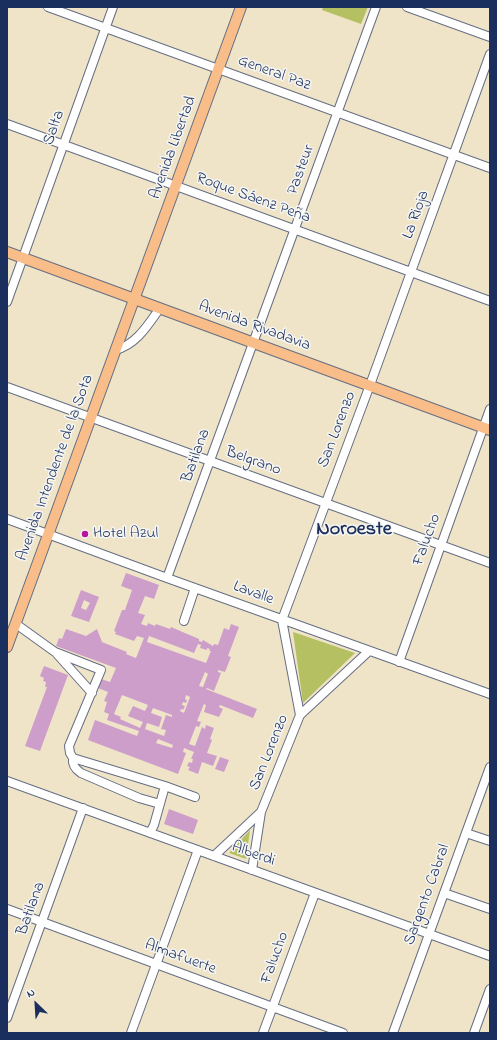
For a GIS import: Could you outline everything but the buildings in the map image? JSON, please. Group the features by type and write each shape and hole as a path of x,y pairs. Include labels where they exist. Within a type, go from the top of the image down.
{"main road":[{"name":"Avenida Libertad","path":"134,299 241,7"},
{"name":"Avenida Rivadavia","path":"7,252 487,428"},
{"name":"Avenida Intendente de la Sota","path":"7,647 134,299"}],"street":[{"name":"General Paz","path":"48,7 490,168"},
{"name":"Salta","path":"7,302 113,7"},
{"name":"Pasteur","path":"254,343 376,7"},
{"path":"407,7 490,37"},
{"name":"La Rioja","path":"370,385 490,54"},
{"name":"Roque Sáenz Peña","path":"7,124 490,301"},
{"path":"115,350 128,346 145,330 160,308"},
{"name":"Batilana","path":"167,578 254,343"},
{"name":"San Lorenzo","path":"282,620 370,385"},
{"name":"Belgrano","path":"7,387 490,563"},
{"name":"Falucho","path":"399,662 441,545 487,428 490,409"},
{"name":"Lavalle","path":"7,519 282,620 490,694"},
{"path":"184,621 196,588"},
{"path":"282,620 300,715"},
{"path":"16,624 55,652 92,693"},
{"name":"San Lorenzo","path":"252,870 261,812 300,715 369,651"},
{"path":"55,652 101,670 69,746 70,753 73,758 73,765 76,770 139,798 160,804"},
{"path":"73,758 165,786 195,797"},
{"name":"Sargento Cabral","path":"393,1033 490,767"},
{"name":"Alberdi","path":"7,781 490,956"},
{"path":"150,833 165,786"},
{"name":"Batilana","path":"7,1018 83,808"},
{"path":"214,856 261,812"},
{"path":"466,833 490,841"},
{"path":"131,1033 198,850"},
{"name":"Falucho","path":"263,1033 315,893"},
{"path":"444,893 490,909"},
{"name":"Almafuerte","path":"7,909 343,1033"},
{"path":"474,1033 490,989"}],"green space":[{"path":"323,7 368,7 361,24 322,10"},
{"path":"293,632 355,653 303,703"},
{"path":"250,830 246,859 229,853"}],"place":[{"name":"Hotel Azul","path":"85,534"}],"district":[{"name":"Noroeste","path":"354,531"}]}
